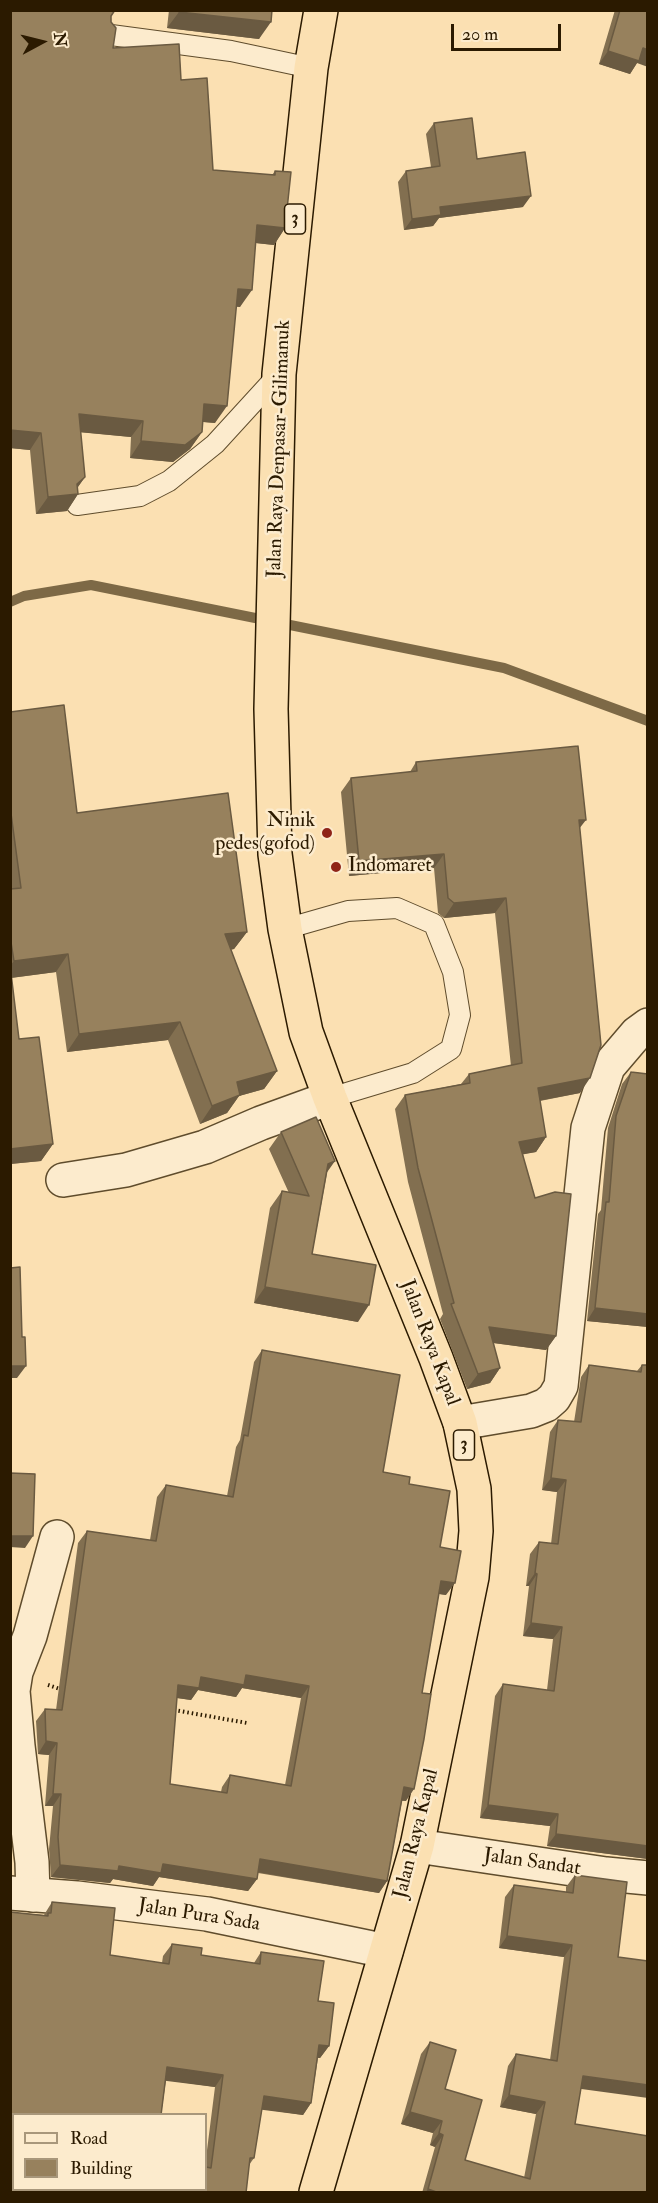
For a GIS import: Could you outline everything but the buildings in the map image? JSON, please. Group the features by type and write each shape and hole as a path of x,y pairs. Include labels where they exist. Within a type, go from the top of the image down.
{"highway":[{"name":"Jalan Raya Denpasar-Gilimanuk","path":"271,709 279,374 311,68 321,10"},
{"name":"Jalan Raya Kapal","path":"271,709 274,854 285,929 306,1032 330,1098 460,1422 474,1489 476,1531 472,1577 417,1846 316,2193"}],"street":[{"path":"460,1422 531,1411 546,1405 554,1398 561,1386 588,1128 608,1067 637,1033 648,1024"},
{"path":"63,1180 126,1170 194,1150 330,1098"},
{"path":"22,1894 32,1862 13,1692 16,1672 30,1636 57,1537"},
{"name":"Jalan Sandat","path":"417,1846 606,1874 648,1878"},
{"name":"Jalan Pura Sada","path":"22,1894 77,1898 207,1914 386,1951"}],"lane":[{"path":"111,35 231,51 311,68"},
{"path":"77,505 140,496 169,481 215,444 279,374"},
{"path":"285,929 348,910 397,908 434,924 453,972 460,1015 451,1048 413,1073 330,1098"}],"path":[{"path":"16,1672 66,1691"},
{"path":"165,1709 247,1723"}],"waterway":[{"path":"10,602 24,596 91,585 504,668 648,721"}],"place":[{"name":"Ninik pedes(gofod)","path":"327,833"},
{"name":"Indomaret","path":"336,867"}]}
